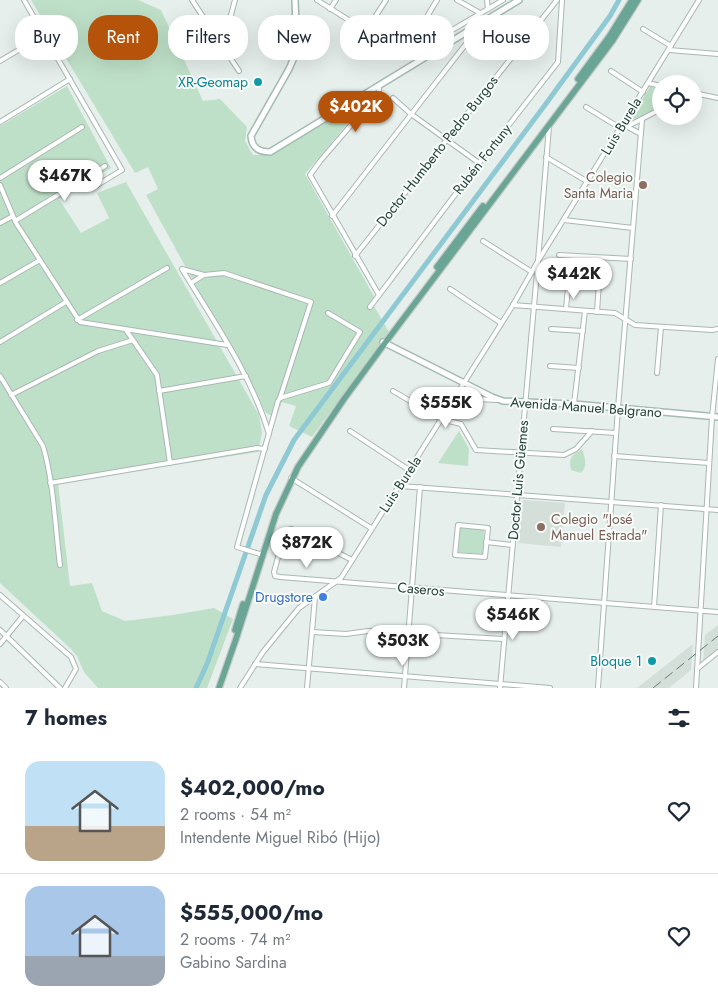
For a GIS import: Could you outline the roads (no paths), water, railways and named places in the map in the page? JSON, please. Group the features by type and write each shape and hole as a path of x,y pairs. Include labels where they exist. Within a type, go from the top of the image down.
{"main road":[{"path":"294,0 297,51 289,69 251,136 251,142 258,150 270,152 464,34"},
{"path":"495,15 519,0"},
{"path":"214,688 225,663 276,514 291,478 384,343 609,37 632,0"},
{"path":"219,688 278,502 290,476 321,427 613,40 638,0"},
{"path":"384,343 464,383 503,400"},
{"name":"Avenida Manuel Belgrano","path":"503,400 574,404 715,417"}],"street":[{"path":"24,0 33,15"},
{"path":"192,0 202,15"},
{"path":"230,15 234,0"},
{"path":"317,0 340,15"},
{"path":"330,9 336,0"},
{"path":"376,15 386,0"},
{"path":"428,15 437,0"},
{"path":"457,0 480,13"},
{"path":"487,0 488,9"},
{"path":"454,29 503,0"},
{"name":"Doctor Humberto Pedro Burgos","path":"355,256 557,0"},
{"name":"Rubén Fortuny","path":"370,307 558,62 562,0"},
{"name":"Luis Burela","path":"240,688 255,664 300,608 341,578 513,305 698,0"},
{"path":"643,29 670,48 718,54"},
{"path":"332,216 464,48"},
{"path":"0,61 15,52"},
{"path":"59,60 122,170 94,187"},
{"path":"232,60 239,71"},
{"path":"611,71 642,92"},
{"path":"0,122 70,79"},
{"path":"648,83 652,84"},
{"path":"379,87 376,96 320,160 310,175 379,295"},
{"path":"702,95 718,98"},
{"path":"393,98 411,114 479,163"},
{"path":"586,107 620,128"},
{"path":"628,126 652,114"},
{"path":"598,688 614,456 642,120"},
{"name":"Doctor Luis Güemes","path":"500,686 549,124"},
{"path":"622,124 641,134"},
{"path":"0,178 82,128"},
{"path":"546,157 588,182"},
{"path":"16,221 105,166"},
{"path":"0,185 13,216 77,320 84,323 227,345"},
{"path":"0,224 13,216"},
{"path":"564,220 633,228"},
{"path":"483,241 532,272"},
{"path":"559,255 631,259"},
{"path":"0,283 40,260"},
{"path":"566,309 570,265"},
{"path":"597,312 600,267"},
{"path":"77,320 167,268"},
{"path":"262,554 237,547 269,434 311,302 224,273 204,275 182,269 246,376 263,414 269,434"},
{"path":"190,283 204,275"},
{"path":"450,289 501,323"},
{"path":"0,342 66,302"},
{"path":"513,305 615,313 634,325 718,329"},
{"path":"574,404 585,311"},
{"path":"280,398 329,383 360,332 328,314"},
{"path":"657,373 661,327"},
{"path":"552,329 583,331"},
{"path":"126,330 157,375 170,463"},
{"path":"11,395 98,352 133,340"},
{"path":"696,688 706,509 715,417 718,359"},
{"path":"550,366 578,368"},
{"path":"0,376 42,446 50,483 60,565"},
{"path":"159,391 246,376"},
{"path":"394,391 441,419 461,424 476,450 564,455 570,454 592,431"},
{"name":"Avenida Manuel Belgrano","path":"454,398 503,400"},
{"path":"553,429 616,433"},
{"path":"350,431 409,470"},
{"path":"50,483 257,448 265,449"},
{"path":"614,456 710,463"},
{"path":"291,478 372,528"},
{"path":"400,486 516,493 718,510"},
{"path":"404,688 420,487"},
{"path":"654,607 661,505"},
{"path":"458,525 488,528 486,542 485,557 455,555 458,525"},
{"name":"Caseros","path":"352,560 294,530 287,529 274,572 275,576 411,589 718,612"},
{"path":"486,542 513,545"},
{"path":"0,596 71,657 76,669 65,688"},
{"path":"307,688 315,596"},
{"path":"0,644 23,616"},
{"path":"0,630 60,688"},
{"path":"312,632 346,634 368,631 503,640"},
{"path":"697,669 718,652"},
{"path":"711,657 718,658"},
{"path":"255,664 500,686 550,688"},
{"path":"0,682 6,688"}],"waterway":[{"path":"196,688 207,664 266,495 294,440 545,105 610,16 619,0"}],"railway":[{"path":"653,688 718,636"}],"place":[{"name":"XR-Geomap","path":"258,82"},
{"name":"Colegio Santa Maria","path":"643,185"},
{"name":"Colegio \"José Manuel Estrada\"","path":"541,527"},
{"name":"Drugstore","path":"323,597"},
{"name":"Bloque 1","path":"652,661"}]}
